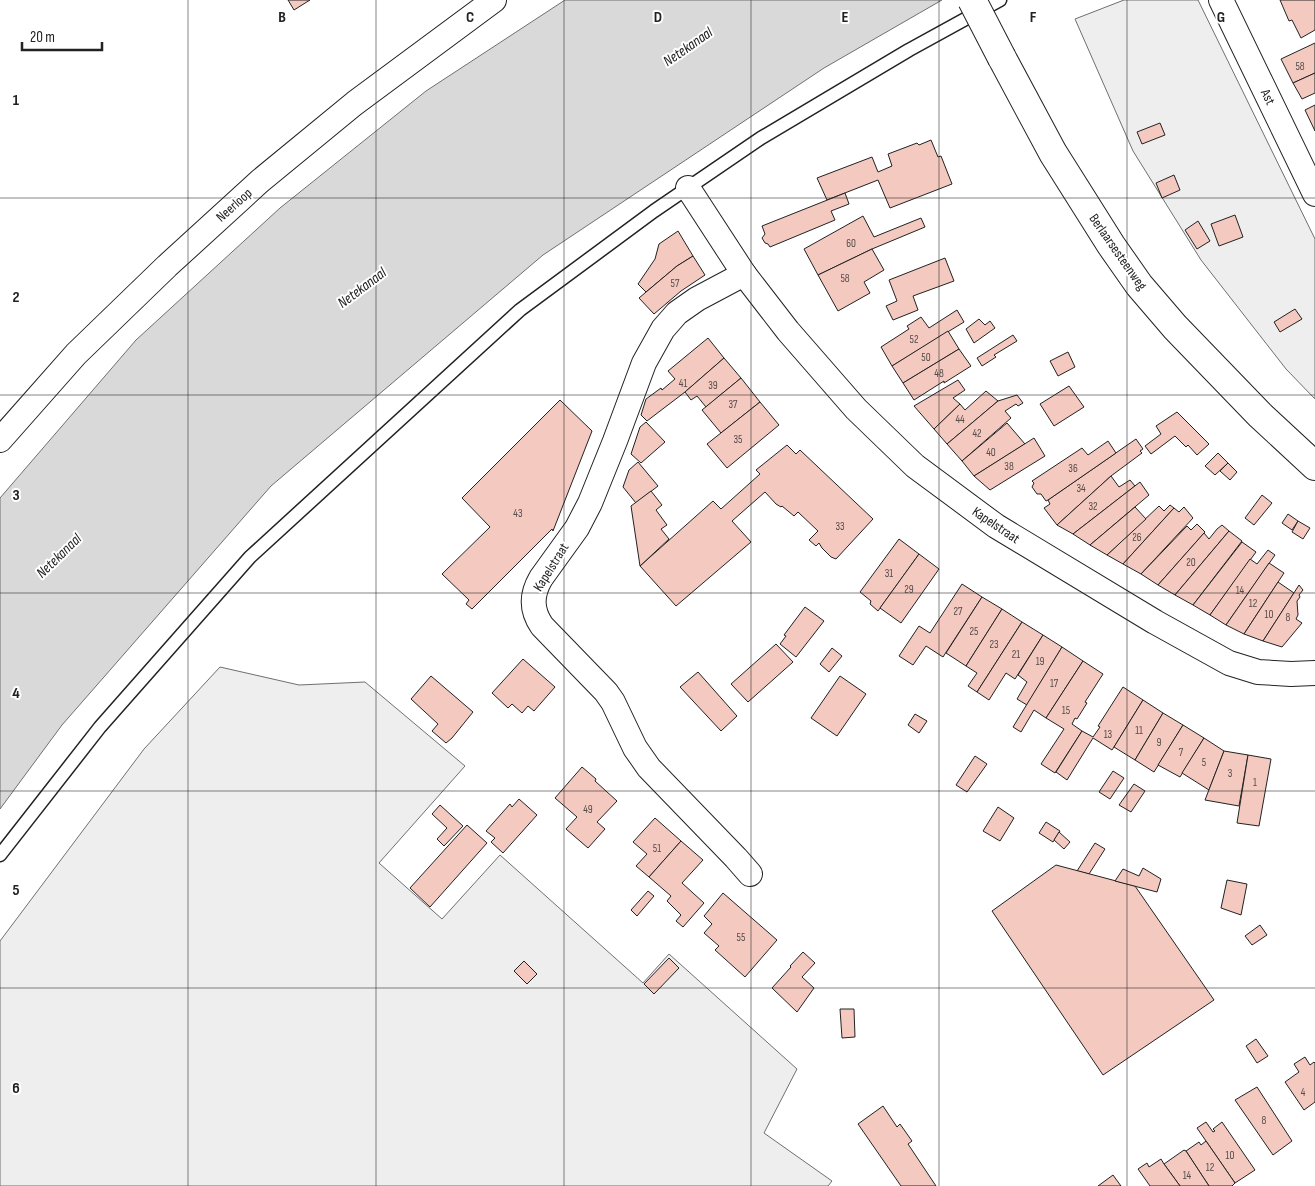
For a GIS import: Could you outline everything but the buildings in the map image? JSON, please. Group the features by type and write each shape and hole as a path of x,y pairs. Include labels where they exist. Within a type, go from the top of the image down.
{"street":[{"name":"Neerloop","path":"0,440 76,354 167,266 247,193 307,141 355,103 494,0"},
{"name":"Berlaarsesteenweg","path":"972,0 1052,153 1139,285 1175,326 1260,415 1315,466"},
{"name":"Ast","path":"1221,0 1315,194"},
{"name":"Kapelstraat","path":"688,188 744,274 788,331 856,409 915,466 996,526 1155,622 1229,663 1258,672 1315,673"},
{"name":"Kapelstraat","path":"744,274 677,313 663,329 644,363 590,502 576,528 536,586 534,595 536,617 542,626 606,692 613,702 635,748 649,768 750,874"}],"lane":[{"path":"0,855 100,727 250,557 520,310 688,188 777,128 909,50 1000,0"}],"shaded area":[{"path":"1124,0 1198,0 1315,239 1315,399 1286,369 1201,260 1133,151 1075,19"},
{"path":"220,667 299,685 365,682 465,766 379,863 442,919 500,855 643,983 669,954 797,1069 764,1133 832,1181 828,1186 0,1186 0,941 144,749"}],"water":[{"name":"Netekanaal","path":"565,0 942,0 824,68 543,255 271,486 62,725 0,809 0,498 136,340 280,208 426,91"}]}
